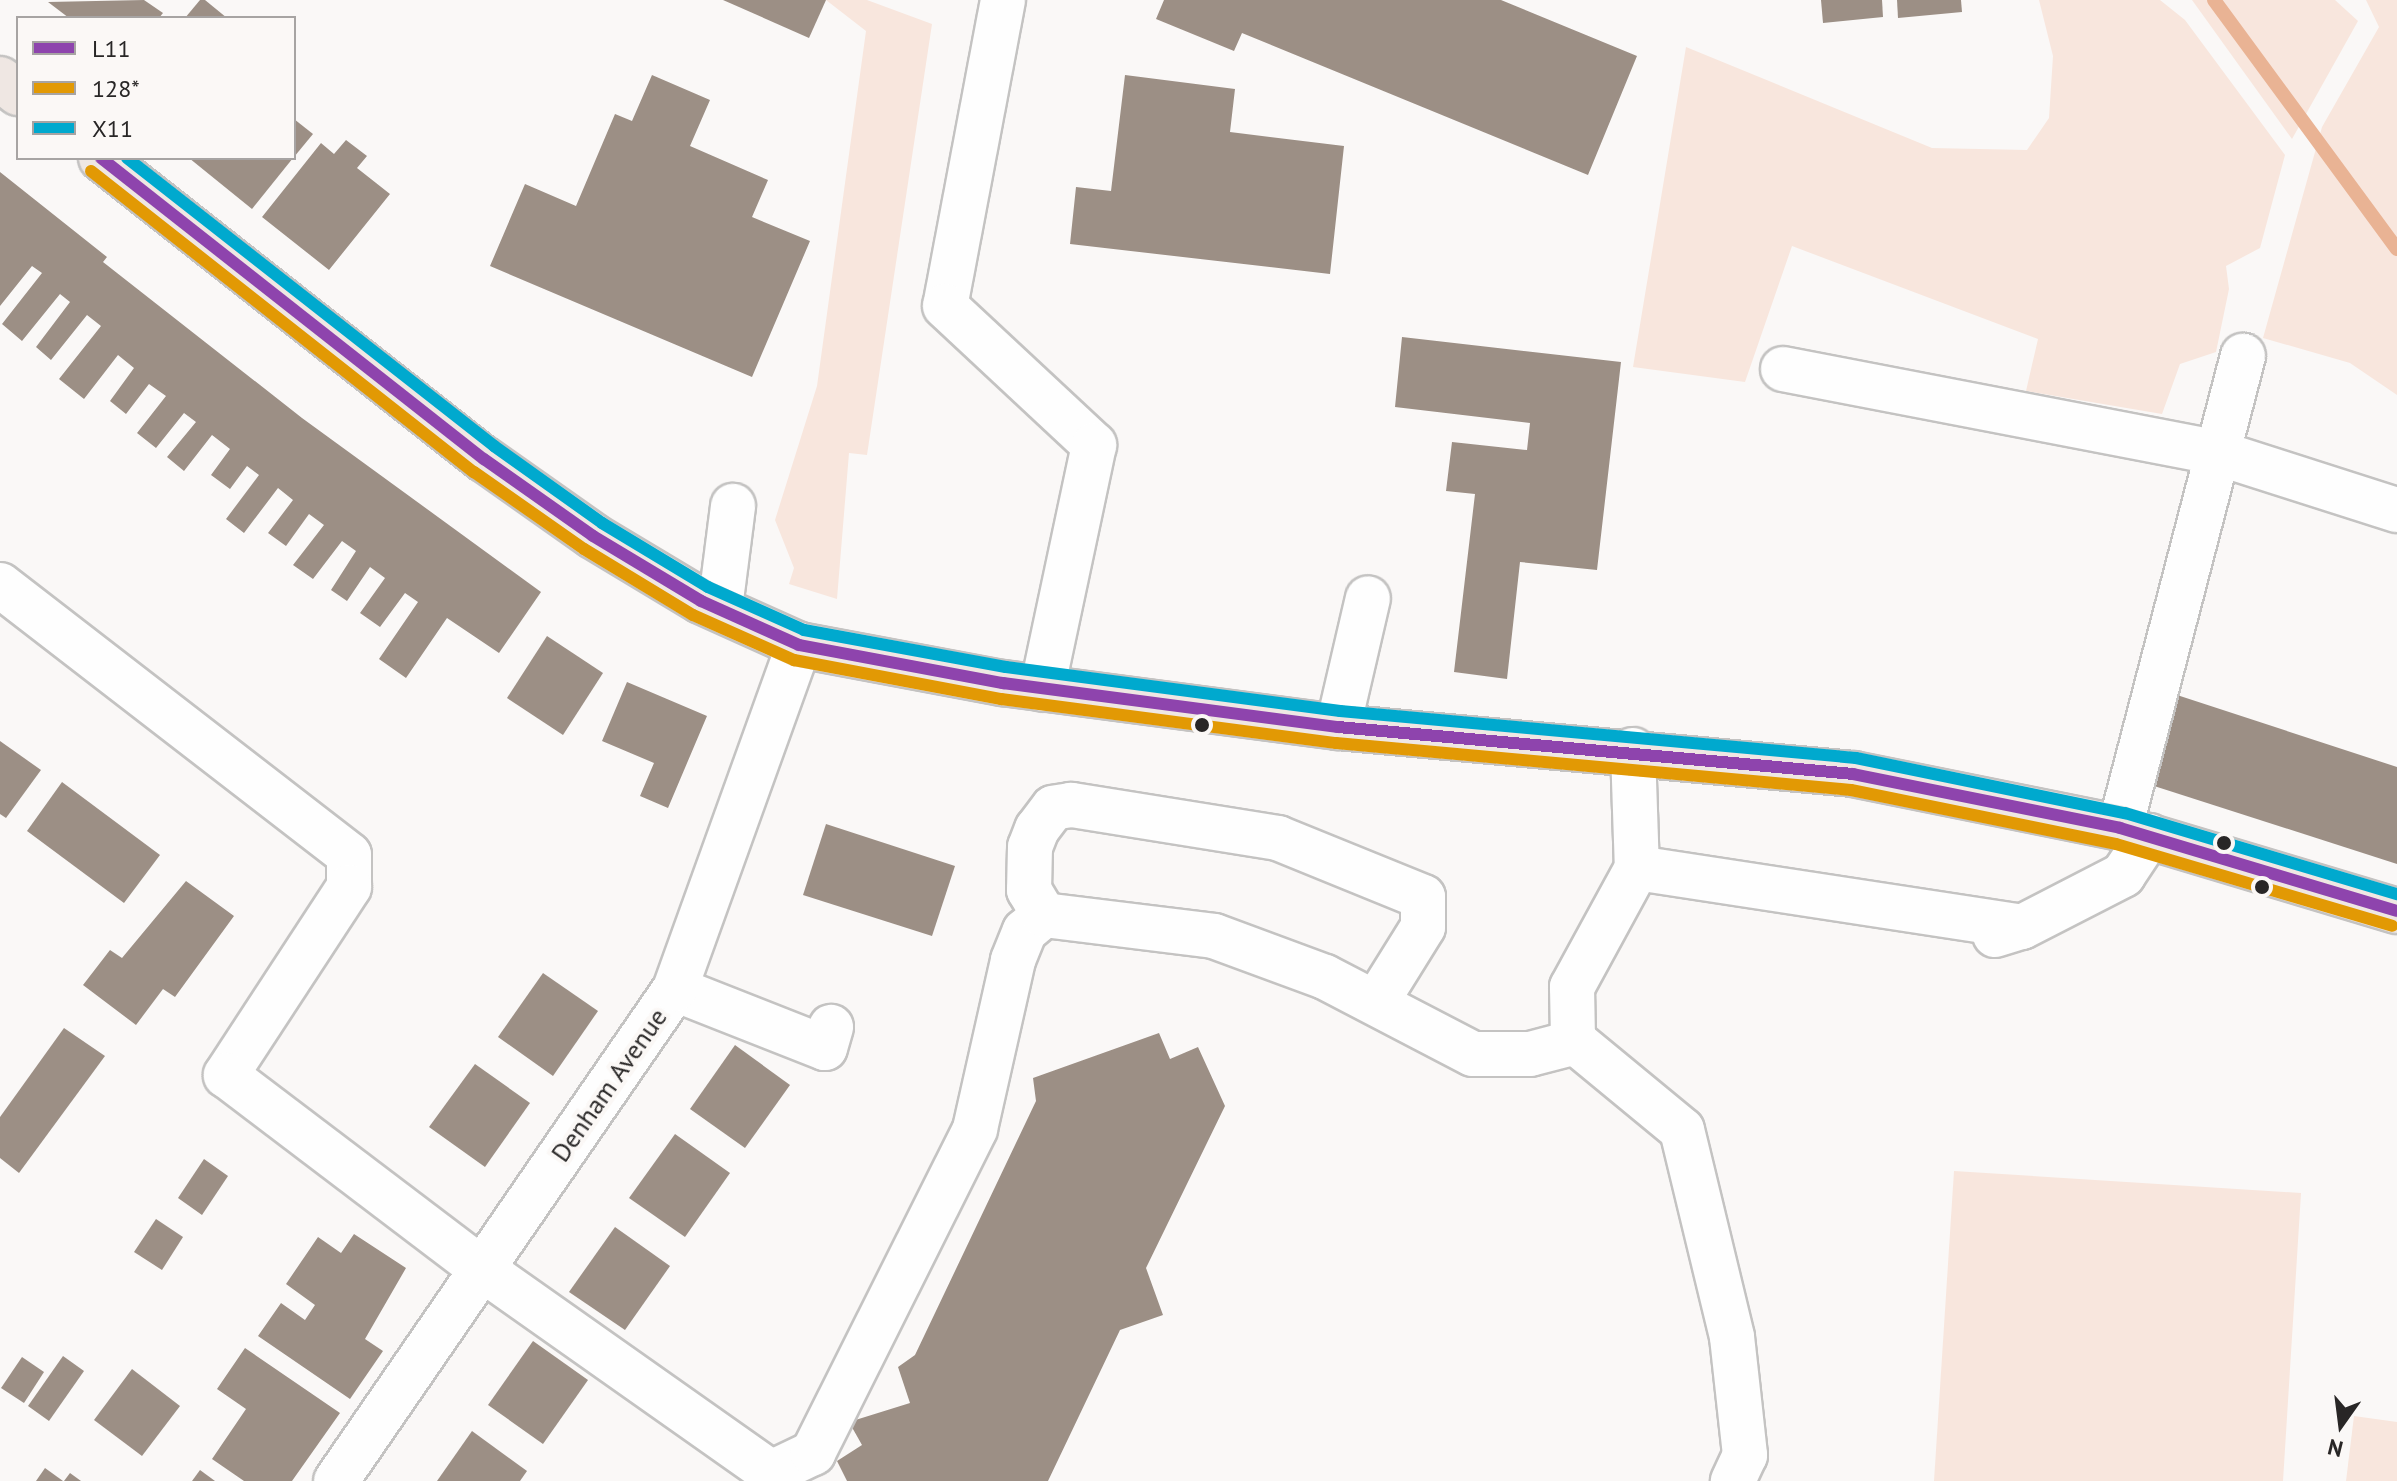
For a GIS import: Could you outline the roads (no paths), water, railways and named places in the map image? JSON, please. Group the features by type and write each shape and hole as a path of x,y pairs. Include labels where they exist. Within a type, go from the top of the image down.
{"main road":[{"path":"0,79 16,91"},
{"path":"104,160 484,459 593,536 720,608 799,645 1042,689 1338,727 1633,750 1853,774 2135,832 2397,911"}],"street":[{"path":"1003,0 945,306 1094,445 1042,689"},
{"path":"1962,944 2022,927 2123,875 2218,453 2243,356"},
{"path":"1783,369 2218,453 2397,510"},
{"path":"720,608 733,506"},
{"path":"0,585 349,855 349,887 226,1075 482,1269 771,1473 813,1453 975,1129 1013,960 1025,931 1044,915 1214,936 1377,1001 1473,1054 1530,1054 1576,1042"},
{"path":"1338,727 1368,598"},
{"name":"Denham Avenue","path":"336,1481 675,989 799,645"},
{"path":"1633,750 1637,868 1572,987 1576,1042 1682,1130 1732,1337 1745,1455 1733,1481"},
{"path":"1044,915 1029,890 1030,847 1053,808 1071,805 1278,838 1423,897 1423,927 1377,1001"},
{"path":"1637,868 2022,927"},
{"path":"675,989 825,1048 831,1027"}],"waterway":[{"path":"2214,0 2397,249"}]}
